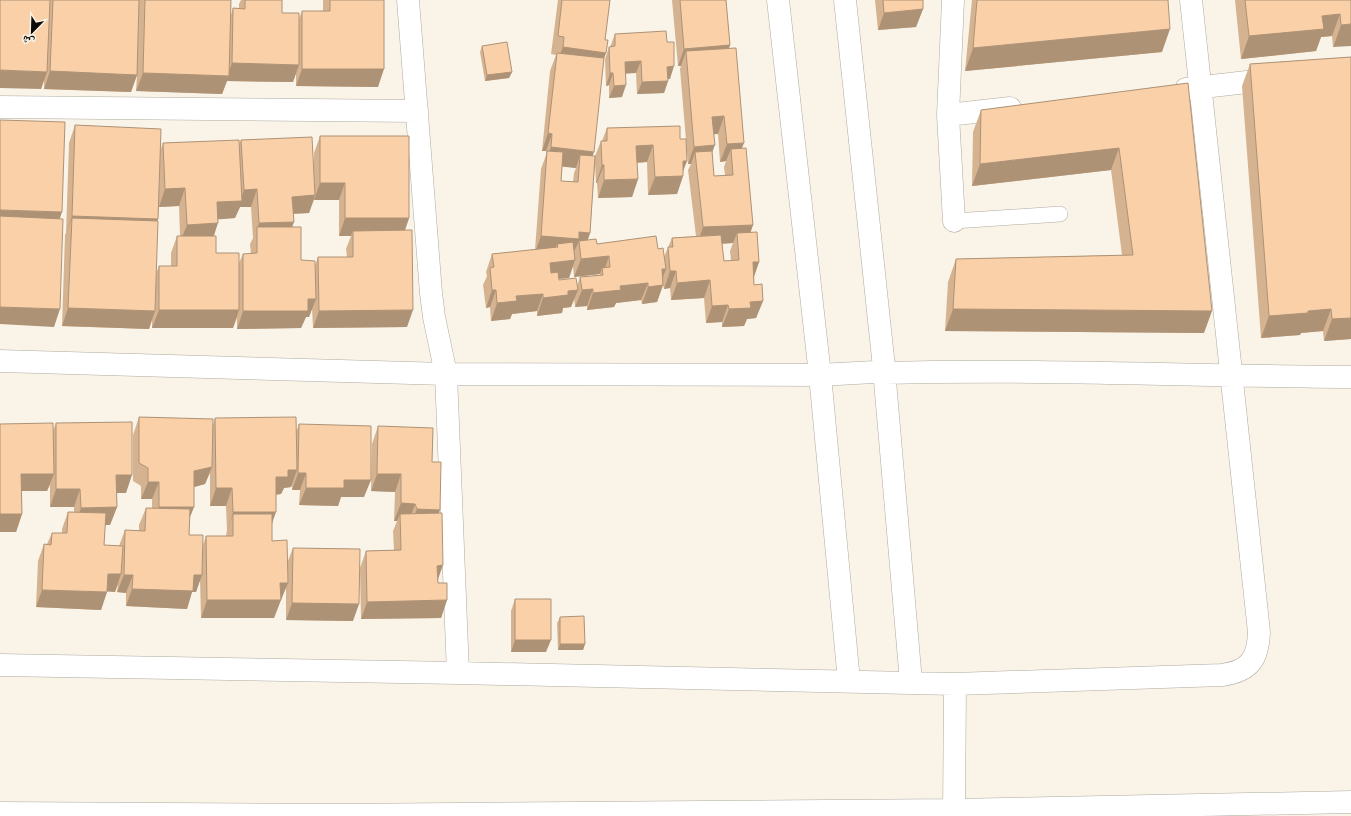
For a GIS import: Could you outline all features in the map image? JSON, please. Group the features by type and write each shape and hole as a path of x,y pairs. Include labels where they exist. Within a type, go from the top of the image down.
{"street":[{"path":"408,0 431,293 434,317 446,374 458,673"},
{"path":"778,0 820,375 849,681"},
{"path":"845,0 884,373 911,682"},
{"path":"954,0 948,115 954,221"},
{"path":"0,666 458,673 955,684 1222,675 1235,673 1247,667 1254,657 1259,644 1259,632 1191,0"},
{"path":"1169,91 1296,77"},
{"path":"948,115 1027,106"},
{"path":"0,107 417,111"},
{"path":"0,361 446,374 820,375 874,372 960,371 1351,377"},
{"path":"954,813 955,684"},
{"path":"0,813 335,816 954,813 1351,802"}],"lane":[{"path":"954,221 1060,214"}],"building":[{"path":"0,0 50,0 47,72 0,70"},
{"path":"53,0 139,0 137,75 50,71"},
{"path":"145,0 231,0 229,76 143,73"},
{"path":"245,0 282,0 282,13 299,13 299,65 232,63 233,8 245,9"},
{"path":"330,0 384,0 384,69 302,69 302,11 330,11"},
{"path":"562,0 610,0 605,40 608,40 606,53 563,47 564,37 558,36"},
{"path":"680,0 726,0 730,45 684,49"},
{"path":"883,0 923,0 923,9 884,13"},
{"path":"977,0 1168,0 1170,29 973,48"},
{"path":"1245,0 1351,0 1351,24 1341,25 1340,14 1322,16 1324,29 1249,36"},
{"path":"666,31 667,42 674,42 674,66 667,67 668,81 642,82 641,61 625,62 626,85 614,86 613,73 610,73 609,47 615,46 615,34"},
{"path":"507,42 512,72 487,75 482,46"},
{"path":"736,48 744,143 727,144 724,116 712,117 715,145 694,147 686,51"},
{"path":"557,53 604,58 594,152 551,147 552,134 548,133"},
{"path":"1351,57 1351,318 1332,319 1331,309 1308,311 1308,313 1269,316 1250,64"},
{"path":"1188,83 1212,311 953,309 956,259 1133,255 1119,148 980,164 981,110"},
{"path":"0,120 65,122 62,212 0,210"},
{"path":"75,125 161,129 158,219 72,216"},
{"path":"680,126 680,139 686,139 687,161 683,161 683,176 655,177 653,145 636,146 638,179 604,180 601,141 607,141 607,128"},
{"path":"320,136 409,136 409,218 345,218 345,183 320,183"},
{"path":"312,137 315,195 292,197 294,222 259,223 257,189 244,190 241,140"},
{"path":"239,140 242,201 217,202 218,223 187,225 185,188 165,189 163,143"},
{"path":"746,148 753,225 703,227 695,152 712,151 714,176 733,175 731,149"},
{"path":"547,151 563,152 561,181 578,182 580,155 595,156 590,233 579,232 579,239 541,236"},
{"path":"0,216 63,219 60,309 0,307"},
{"path":"72,218 158,221 155,311 68,308"},
{"path":"257,227 301,227 301,260 315,261 316,299 308,299 308,311 243,311 243,254 257,253"},
{"path":"412,230 413,310 319,311 318,257 353,257 353,231"},
{"path":"757,232 759,262 753,262 754,285 762,284 763,301 750,302 751,308 729,309 728,305 712,306 710,280 677,283 676,271 670,271 668,247 673,247 672,238 721,235 724,261 739,260 737,233"},
{"path":"177,236 216,236 216,253 239,253 239,310 159,310 159,266 177,266"},
{"path":"656,236 658,249 663,248 666,269 662,269 663,285 648,287 648,283 620,286 621,290 593,293 593,289 582,290 580,277 603,275 602,268 610,267 609,256 581,259 579,241 596,239 597,244"},
{"path":"573,242 575,260 550,263 551,273 558,272 559,280 576,278 578,290 568,291 568,295 543,298 543,294 516,296 517,301 497,303 496,290 492,290 490,268 494,267 492,254 558,247 557,244"},
{"path":"139,417 213,419 212,467 194,471 194,507 159,507 159,482 148,482 148,468 139,463"},
{"path":"296,417 297,470 288,470 288,477 276,477 276,512 233,512 232,488 216,488 215,418"},
{"path":"132,422 132,475 116,475 117,507 81,508 80,489 56,489 56,423"},
{"path":"53,423 54,474 21,474 22,514 0,514 0,424"},
{"path":"299,424 371,426 371,480 344,480 344,488 306,488 306,473 298,473"},
{"path":"378,426 433,428 432,462 441,462 440,510 417,509 415,504 401,503 401,474 377,474"},
{"path":"146,508 190,509 189,535 203,535 202,575 194,575 193,591 132,589 133,575 124,575 125,530 145,531"},
{"path":"68,512 106,513 104,545 123,546 121,574 108,574 107,592 42,590 44,544 51,545 52,533 67,533"},
{"path":"442,513 443,565 437,566 438,583 447,583 447,600 367,602 366,551 401,550 400,514"},
{"path":"233,514 272,514 272,541 287,540 288,583 280,583 281,600 207,600 206,536 233,536"},
{"path":"293,548 360,549 359,604 292,603"},
{"path":"515,599 551,599 551,640 515,640"},
{"path":"584,616 585,644 560,644 560,617"}]}
